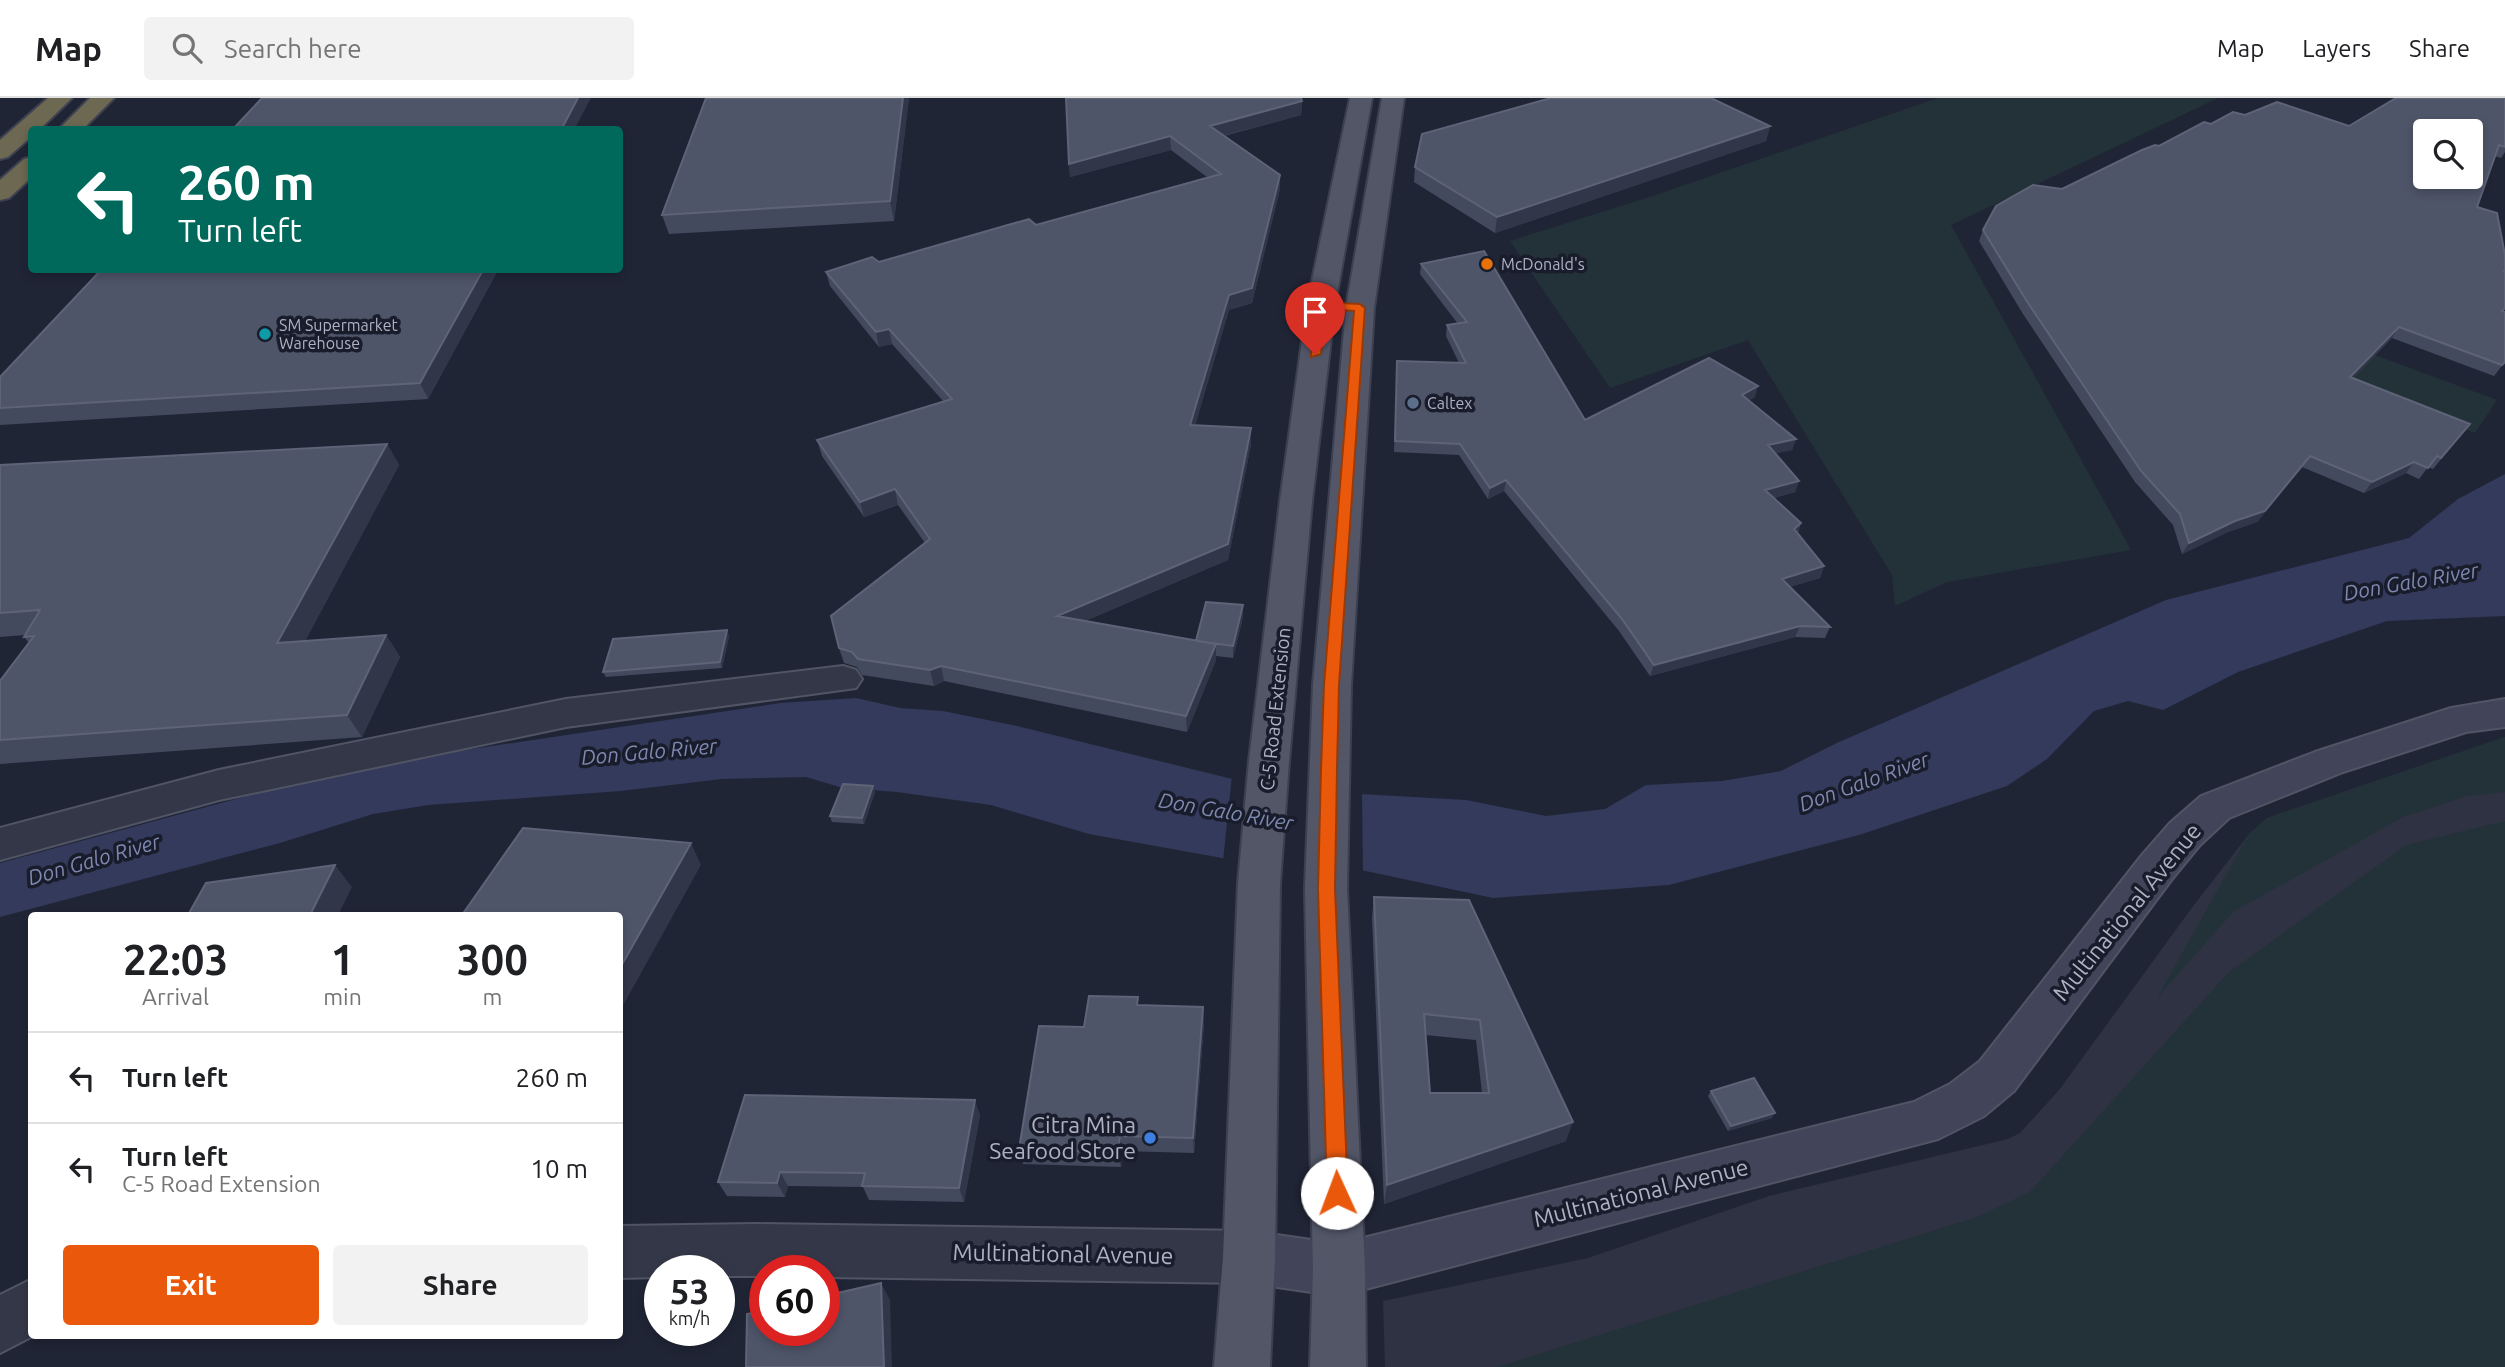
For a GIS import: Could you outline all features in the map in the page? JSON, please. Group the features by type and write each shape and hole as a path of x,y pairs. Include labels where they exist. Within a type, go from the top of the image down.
{"highway":[{"path":"29,126 61,98"},
{"path":"73,126 103,98"},
{"path":"0,152 28,127"},
{"path":"0,193 28,168"}],"main road":[{"name":"C-5 Road Extension","path":"1242,1367 1249,1256 1259,883 1269,761 1296,502 1321,305 1361,98"},
{"path":"1338,1367 1339,1270 1326,889 1332,685 1360,308 1393,98"},
{"path":"1321,305 1360,308"}],"street":[{"path":"0,844 219,785 552,716 843,680"},
{"name":"Multinational Avenue","path":"623,1252 755,1250 1249,1256 1339,1270 1921,1123 1967,1100 1997,1076 2157,867 2185,834 2215,807 2329,762 2463,718 2505,713"},
{"path":"0,1326 28,1308"}],"shaded area":[{"path":"1938,98 2218,98 1951,225 2131,550 1947,582 1895,606 1892,575 1748,340 1610,388 1510,241 1653,196"},
{"path":"2372,354 2497,400 2475,433 2347,382"},
{"path":"2505,737 2505,1367 1385,1367 1383,1301 1588,1258 1769,1196 2008,1139 2020,1133 2059,1090 2249,834 2267,818"},
{"path":"2505,737 2505,792 2467,796 2403,817 2233,912 2157,998 2249,834 2267,818"},
{"path":"2505,821 2505,1367 1497,1367 1977,1217 2030,1192 2229,972 2406,845"}],"water":[{"name":"Don Galo River","path":"2505,474 2505,616 2387,621 2238,672 2163,710 2128,701 2094,711 2047,759 2007,786 1859,835 1669,885 1493,898 1361,870 1222,858 1089,834 991,805 897,792 843,788 806,777 722,779 621,791 428,805 373,814 280,843 0,917 0,863 287,785 432,755 780,703 856,698 900,708 943,711 1017,726 1273,789 1466,800 1546,816 1605,809 1646,785 1722,781 1781,771 1839,742 2166,600 2409,538 2458,499"}],"pier":[{"path":"1232,775 1273,785 1362,790 1363,874 1223,861"}],"building":[{"path":"262,98 578,98 563,126 236,126"},
{"path":"706,98 903,98 890,201 662,215"},
{"path":"1066,98 1301,98 1302,101 1210,126 1280,175 1252,288 1229,295 1190,425 1251,428 1228,544 1057,616 1216,644 1186,716 941,666 930,670 858,659 852,652 839,648 831,616 930,539 895,489 860,502 817,440 952,399 889,329 876,332 826,272 872,257 879,262 1029,219 1036,225 1221,174 1170,136 1069,164"},
{"path":"1551,98 1711,98 1770,126 1497,217 1415,167 1422,134"},
{"path":"2396,98 2505,98 2505,147 2499,145 2477,207 2497,213 2505,255 2505,308 2502,311 2505,312 2505,362 2502,365 2399,327 2350,377 2470,424 2441,458 2437,456 2428,468 2414,462 2372,482 2310,456 2265,511 2235,521 2189,543 2180,514 2141,471 2028,303 1983,230 1996,206 2033,185 2062,189 2142,150 2159,146 2204,122 2211,124 2233,112 2245,115 2277,102 2349,126"},
{"path":"1484,251 1585,420 1709,358 1758,386 1742,395 1796,439 1768,445 1799,481 1765,490 1801,523 1794,529 1824,566 1782,579 1830,627 1800,626 1654,665 1622,619 1506,480 1490,488 1460,444 1395,441 1397,361 1466,363 1447,325 1467,322 1421,264"},
{"name":"SM Supermarket Warehouse","path":"98,273 481,273 420,383 0,408 0,377"},
{"path":"387,444 277,643 386,635 347,715 0,740 0,681 34,636 24,637 40,610 0,613 0,465"},
{"path":"1206,602 1243,605 1233,646 1196,641"},
{"path":"727,630 720,662 603,672 613,639"},
{"path":"843,784 873,786 862,818 830,816"},
{"path":"523,828 691,843 623,963 623,912 464,912"},
{"path":"335,865 312,912 190,912 206,883"},
{"path":"1374,897 1469,900 1573,1122 1387,1185","holes":["1424,1014 1480,1020 1489,1093 1430,1093"]},
{"path":"1089,996 1138,997 1137,1005 1203,1007 1193,1138 1120,1136 1118,1152 1019,1149 1039,1026 1084,1027"},
{"path":"1754,1078 1775,1113 1731,1126 1711,1091"},
{"path":"745,1095 975,1100 959,1188 862,1186 865,1173 780,1172 777,1183 718,1182"},
{"path":"881,1283 884,1367 746,1367 747,1314 749,1346 840,1346 840,1292"}],"place":[{"name":"McDonald's","path":"1487,264"},
{"name":"SM Supermarket Warehouse","path":"265,334"},
{"name":"Caltex","path":"1413,403"},
{"name":"Citra Mina Seafood Store","path":"1150,1138"}],"route":[{"path":"1315,354 1321,305 1360,308 1332,685 1329,769 1326,889 1337,1193"}]}
